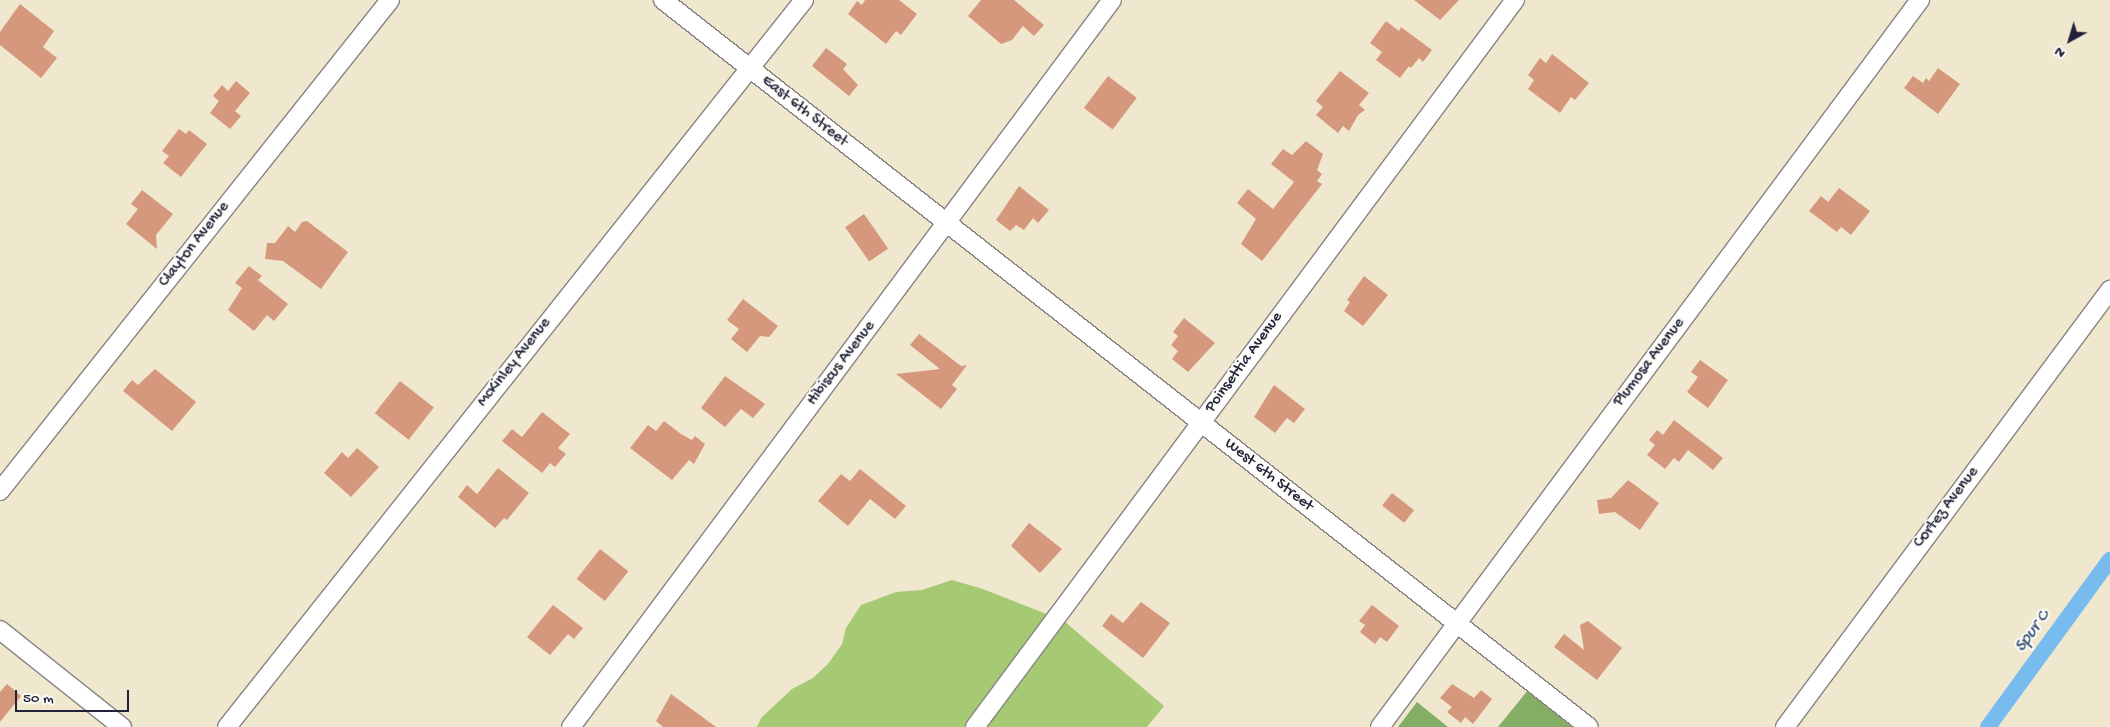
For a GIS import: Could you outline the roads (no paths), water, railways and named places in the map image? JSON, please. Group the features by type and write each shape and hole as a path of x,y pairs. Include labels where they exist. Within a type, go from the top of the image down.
{"street":[{"name":"Clayton Avenue","path":"0,491 390,0"},
{"name":"East 6th Street","path":"662,0 946,224"},
{"name":"McKinley Avenue","path":"227,727 804,0"},
{"name":"Hibiscus Avenue","path":"571,727 1112,0"},
{"name":"Poinsettia Avenue","path":"975,727 1515,0"},
{"name":"Plumosa Avenue","path":"1380,727 1920,0"},
{"name":"West 6th Street","path":"946,224 1589,727"},
{"name":"Cortez Avenue","path":"1785,727 2110,290"},
{"path":"0,630 122,727"}],"waterway":[{"name":"Spur C","path":"1988,727 2110,560"}]}
